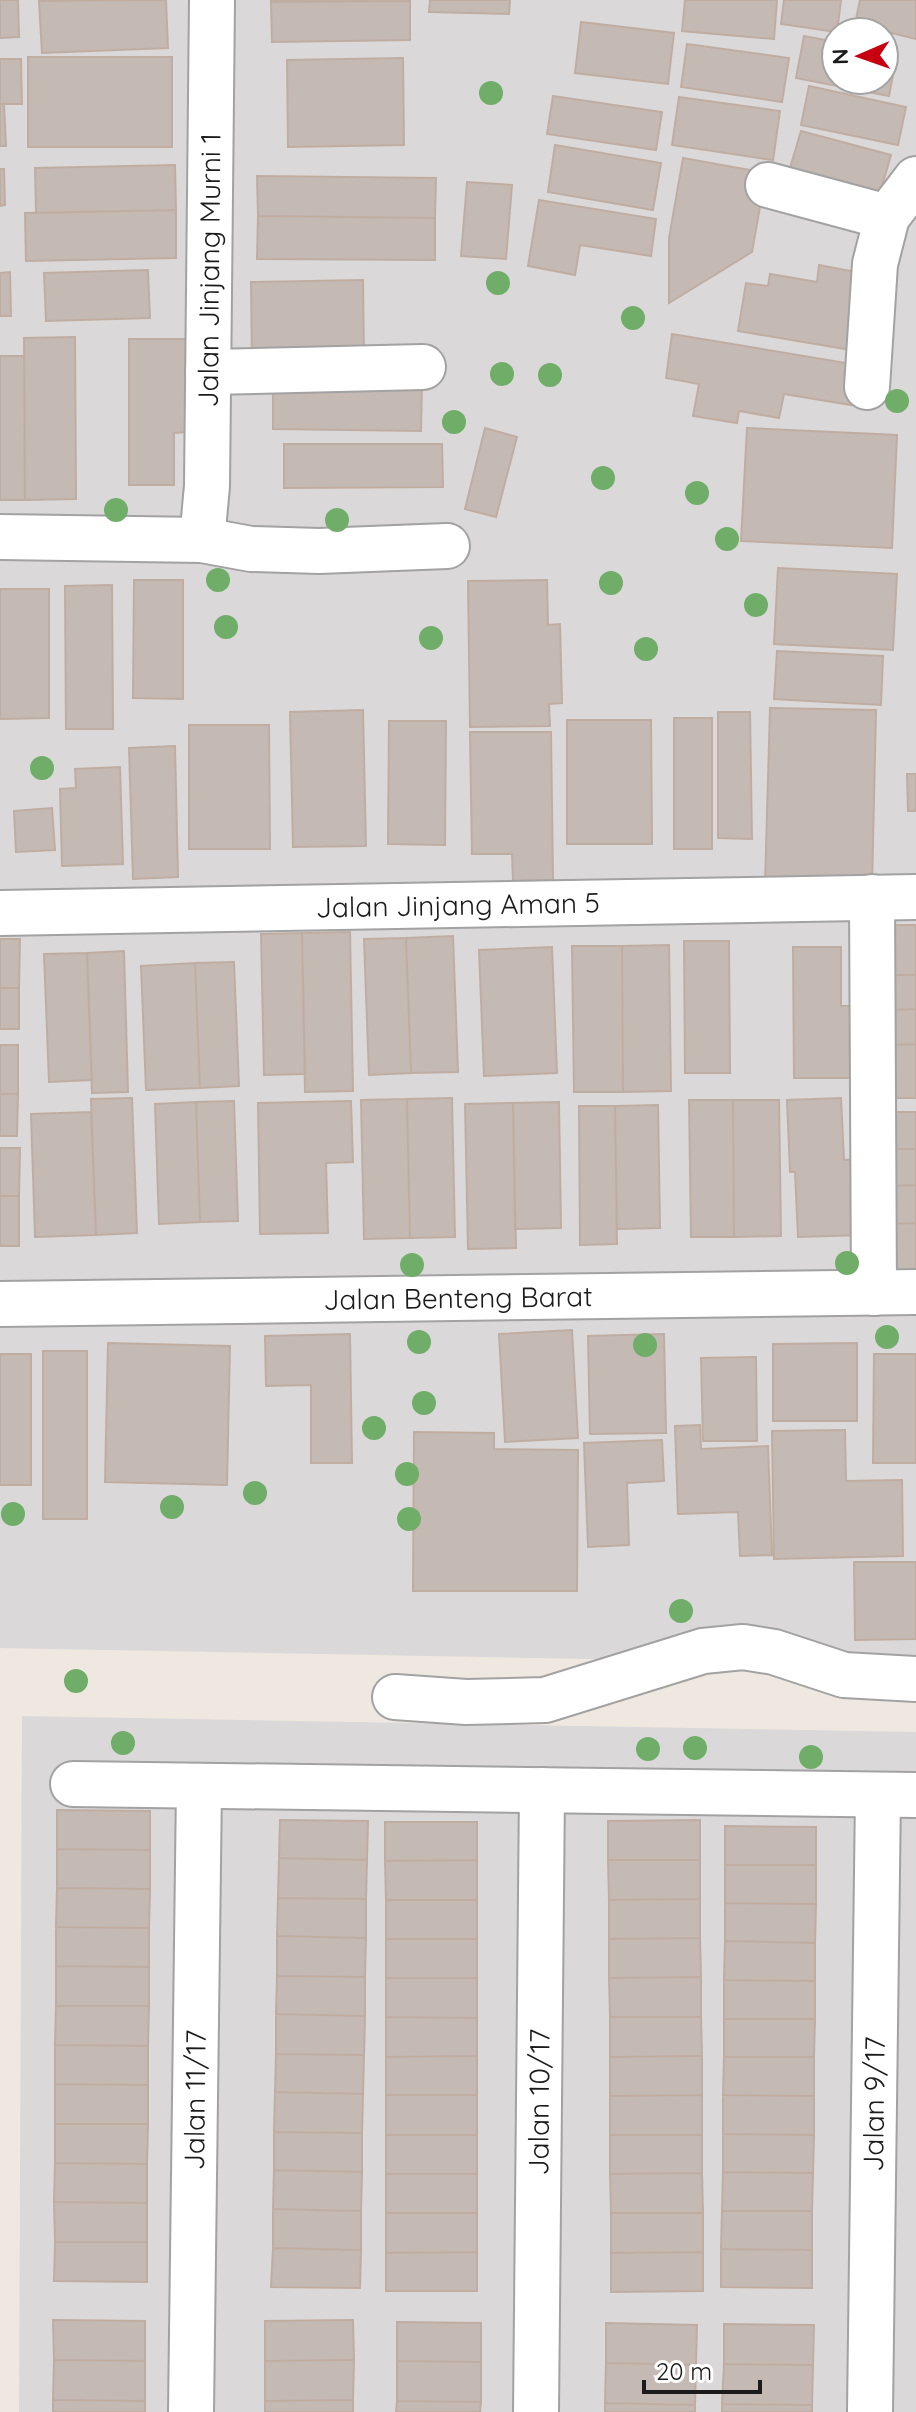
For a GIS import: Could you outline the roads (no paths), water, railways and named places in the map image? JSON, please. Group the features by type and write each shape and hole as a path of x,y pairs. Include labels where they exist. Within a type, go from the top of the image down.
{"street":[{"name":"Jalan Jinjang Murni 1","path":"202,540 207,486 212,0"},
{"path":"867,387 875,264 887,217 916,179"},
{"path":"768,185 887,217"},
{"path":"208,372 423,367"},
{"path":"0,537 202,540 251,549 319,551 447,546"},
{"path":"872,897 895,1292"},
{"name":"Jalan Jinjang Aman 5","path":"0,913 916,897"},
{"name":"Jalan Benteng Barat","path":"0,1304 895,1292"},
{"path":"395,1697 466,1702 545,1700 703,1651 743,1647 774,1652 844,1675 916,1679"},
{"path":"73,1784 897,1795"},
{"name":"Jalan 11/17","path":"191,2412 199,1786"},
{"name":"Jalan 10/17","path":"536,2412 542,1790"},
{"name":"Jalan 9/17","path":"870,2412 897,1795"}]}
